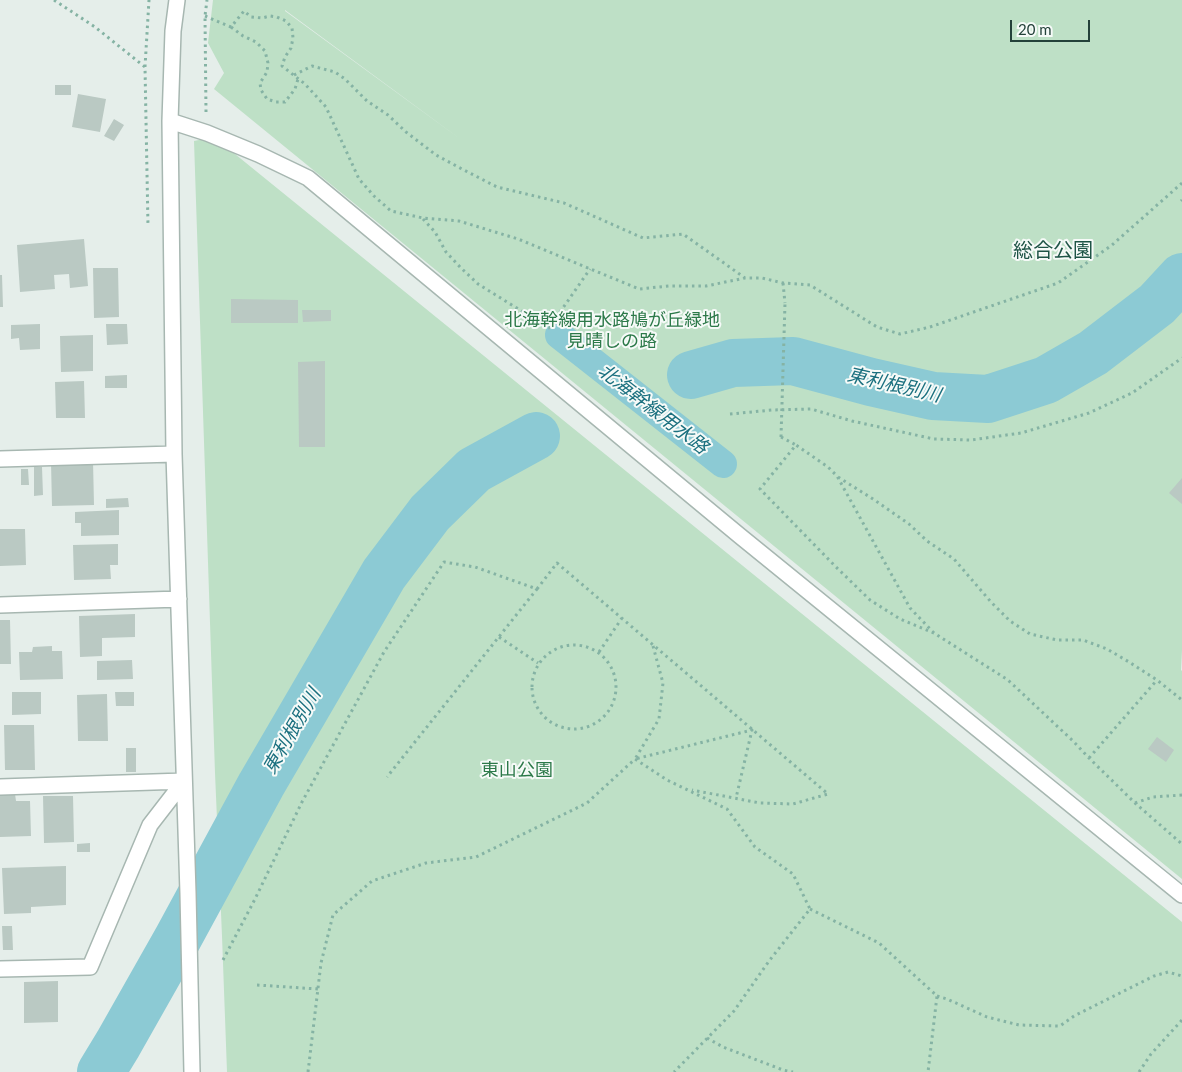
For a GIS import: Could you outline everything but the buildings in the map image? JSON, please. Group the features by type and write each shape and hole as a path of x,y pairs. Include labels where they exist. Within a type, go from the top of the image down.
{"street":[{"path":"177,0 173,31 170,121 174,454 192,1072"},
{"path":"170,121 258,154 308,178 748,542 1182,895"},
{"path":"0,459 174,454"},
{"path":"0,605 179,599"},
{"path":"0,787 184,781"},
{"path":"0,969 90,967 150,825 184,781"}],"path":[{"path":"54,0 95,27 145,67"},
{"path":"148,226 145,67 149,0"},
{"path":"207,0 205,16 207,134"},
{"path":"231,27 244,11 251,17 262,18 270,16 286,21 292,28 293,38 292,48 285,57 282,66 305,84 326,107 359,179 390,211 423,218 459,221 518,239 639,289 669,286 706,286 745,278 762,278 783,283 810,285 877,327 900,334 930,327 1058,284 1112,245 1182,184"},
{"path":"205,16 231,27 243,36 256,42 265,51 268,63 267,72 260,83 261,90 267,99 285,102 295,89 298,79"},
{"path":"294,75 312,66 334,72 345,78 366,101 388,115 406,132 436,155 497,187 564,203 644,238 684,234 745,278"},
{"path":"423,218 435,232 446,252 478,284 548,328 590,269"},
{"path":"783,283 781,437 828,467 838,476 909,524 927,542 954,559 1010,621 1030,634 1057,640 1082,640 1106,649 1157,680 1182,700"},
{"path":"730,414 811,409 852,421 934,439 971,440 1021,434 1089,413 1132,393 1182,358"},
{"path":"796,446 760,489 870,600 900,619 934,633 1008,680 1135,803 1182,844"},
{"path":"838,476 910,608 934,633"},
{"path":"223,960 256,899 302,802 384,652 444,562 475,567 537,590"},
{"path":"387,777 557,563 828,794 793,804 760,803 688,790"},
{"path":"599,652 622,618"},
{"path":"499,638 538,663"},
{"path":"574,644 587,646 599,652 608,661 614,673 616,686 615,700 608,712 603,718 584,728 570,729 555,725 544,717 535,705 532,691 532,676 538,663 548,652 560,646 574,644"},
{"path":"308,1072 321,963 333,915 372,881 426,863 476,857 587,803 635,759 659,719 663,683 653,644"},
{"path":"1089,758 1157,680"},
{"path":"635,759 752,730"},
{"path":"736,798 752,730"},
{"path":"635,759 667,780 727,809 755,847 793,874 810,909 878,943 937,996 987,1017 1019,1025 1060,1026 1074,1016 1154,976 1168,972 1182,976"},
{"path":"1135,803 1153,797 1182,795"},
{"path":"674,1072 734,1011 810,909"},
{"path":"257,985 318,989"},
{"path":"928,1072 937,996"},
{"path":"1140,1072 1151,1054 1182,1020"},
{"path":"707,1038 723,1047 793,1072"}],"green space":[{"name":"北海幹線用水路鳩が丘緑地 見晴しの路","path":"213,0 1182,0 1182,879 214,89 224,73 208,43","holes":["285,10 463,141 285,11"]},
{"name":"東山公園","path":"214,137 1182,922 1182,1072 227,1072 194,141"}],"waterway":[{"name":"東利根別川","path":"691,375 733,363 793,361 933,396 988,399 1046,380 1093,353 1157,304 1182,277"},
{"name":"北海幹線用水路","path":"559,335 723,464"},
{"name":"東利根別川","path":"101,1072 178,938 261,785 384,574 430,513 474,470 536,436"}],"district":[{"name":"総合公園","path":"1053,251"}]}
